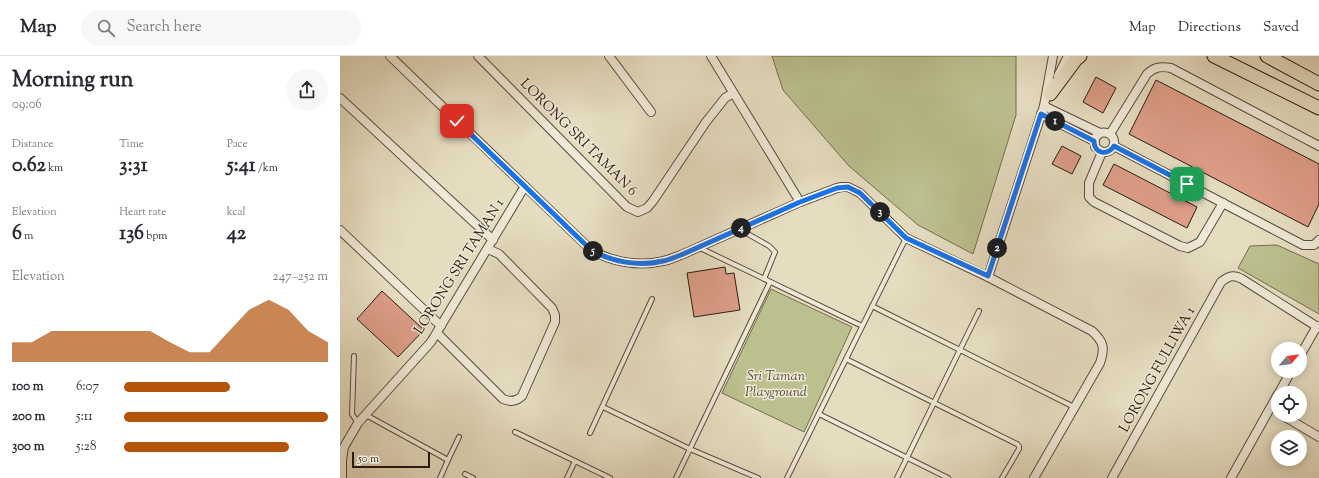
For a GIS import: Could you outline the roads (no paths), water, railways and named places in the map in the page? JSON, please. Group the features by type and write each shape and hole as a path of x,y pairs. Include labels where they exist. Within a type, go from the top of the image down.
{"main road":[{"path":"1046,101 1076,59 1080,56"},
{"path":"1214,56 1319,108"},
{"path":"1267,56 1319,84"}],"street":[{"path":"390,56 590,249 607,258 628,262 662,262 800,202 842,187 854,189 860,193 906,238 988,276 1092,331 1101,339 1103,346 1103,354 1100,363 1034,478"},
{"name":"LORONG SRI TAMAN 6","path":"478,56 627,207 638,212 646,208 653,201 706,122 725,98 733,93"},
{"path":"609,56 651,112"},
{"path":"711,56 800,202"},
{"path":"1046,101 1053,56"},
{"path":"988,276 1041,114 1068,56"},
{"path":"1110,134 1147,74 1153,68 1161,66 1171,68 1319,146"},
{"path":"340,98 493,240"},
{"path":"1046,101 1100,133 1110,134 1114,139 1114,146 1108,152 1102,152 1095,147 1095,138 1100,133"},
{"path":"1041,114 1094,141"},
{"path":"1114,146 1303,245 1314,245 1319,240"},
{"path":"1102,152 1089,183 1089,196 1094,202 1180,246 1188,248 1200,242 1223,203"},
{"name":"LORONG SRI TAMAN 1","path":"342,478 344,447 358,423 439,330 525,186"},
{"path":"340,230 439,330 503,399 513,401 518,400 522,396 556,322 555,315 552,308 499,254 488,249"},
{"name":"LORONG FULLIWA 1","path":"1112,478 1221,282 1228,276 1235,276 1242,279 1318,327"},
{"path":"1307,345 1318,327"},
{"path":"1232,478 1270,408"},
{"path":"1294,422 1319,436"}],"lane":[{"path":"739,229 769,246 775,252 764,279"},
{"path":"787,478 906,238"},
{"path":"698,247 862,326"},
{"path":"676,478 770,282"},
{"path":"590,433 652,299"},
{"path":"872,306 1074,407"},
{"path":"897,478 979,311"},
{"path":"354,356 352,414 358,423"},
{"path":"846,359 1019,446 1002,478"},
{"path":"603,407 690,449 758,478"},
{"path":"819,414 948,478"},
{"path":"365,415 448,460"},
{"path":"515,432 610,478"},
{"path":"440,478 459,437"},
{"path":"567,478 575,461"},
{"path":"465,474 473,478"}],"park label":[{"name":"Sri Taman Playground","path":"776,386"}]}
